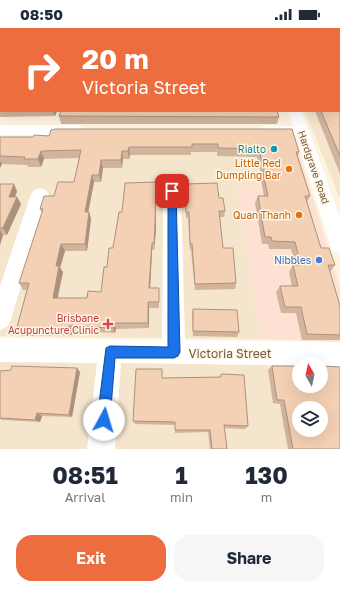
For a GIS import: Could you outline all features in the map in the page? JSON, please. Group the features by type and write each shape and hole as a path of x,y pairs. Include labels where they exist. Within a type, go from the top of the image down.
{"street":[{"name":"Hardgrave Road","path":"295,112 340,245"},
{"path":"0,130 88,130"},
{"path":"256,130 301,131"},
{"path":"172,191 174,352"},
{"path":"0,319 40,194"},
{"name":"Victoria Street","path":"0,350 340,354"},
{"path":"101,449 110,352"}],"shaded area":[{"path":"305,112 340,112 340,199"},
{"path":"251,135 260,188 238,188 261,339 0,336 0,140"},
{"path":"251,135 294,136 340,288 340,342 261,339 238,188 260,188"},
{"path":"0,361 292,366 292,393 323,393 326,401 292,401 292,437 328,437 328,409 340,449 0,449"}],"building":[{"path":"61,112 277,112 279,117 59,116"},
{"path":"321,112 340,112 340,156"},
{"path":"292,129 299,152 296,152 310,196 305,196 321,248 329,248 335,265 328,265 340,306 340,335 307,334 301,307 285,307 280,286 298,286 293,265 301,265 295,242 272,241 271,237 265,237 258,196 268,196 259,149 218,148 218,144 192,144 192,147 129,147 128,151 122,151 121,160 101,160 99,175 92,175 85,212 89,212 85,244 61,244 56,266 59,266 53,298 87,298 88,291 101,292 104,267 107,267 109,248 113,248 119,212 122,212 125,183 156,182 154,243 152,243 149,288 159,288 159,302 148,302 148,323 114,323 113,328 69,326 69,330 16,331 29,283 19,283 43,209 40,209 44,196 54,196 58,182 74,182 81,150 41,151 38,159 0,156 0,137 33,137 34,135 49,136 51,130"},
{"path":"217,183 219,198 223,198 225,211 219,211 223,248 233,248 236,283 195,284 192,244 190,244 189,212 186,212 185,184"},
{"path":"0,184 14,184 9,197 17,197 3,228 0,228"},
{"path":"193,309 237,310 239,332 193,331"},
{"path":"12,366 77,368 69,415 37,413 35,420 0,418 0,371 11,370"},
{"path":"272,366 292,366 292,393 328,393 328,366 340,367 340,449 293,449 284,400 277,400"},
{"path":"136,369 162,369 162,378 221,377 221,374 244,375 248,426 224,425 227,449 212,449 210,430 175,430 175,422 133,421"}],"place":[{"name":"Rialto","path":"274,149"},
{"name":"Little Red Dumpling Bar","path":"289,169"},
{"name":"Quan Thanh","path":"299,215"},
{"name":"Nibbles","path":"319,260"},
{"name":"Brisbane Acupuncture Clinic","path":"108,324"}],"route":[{"path":"104,420 110,352 174,352 172,191"}]}
